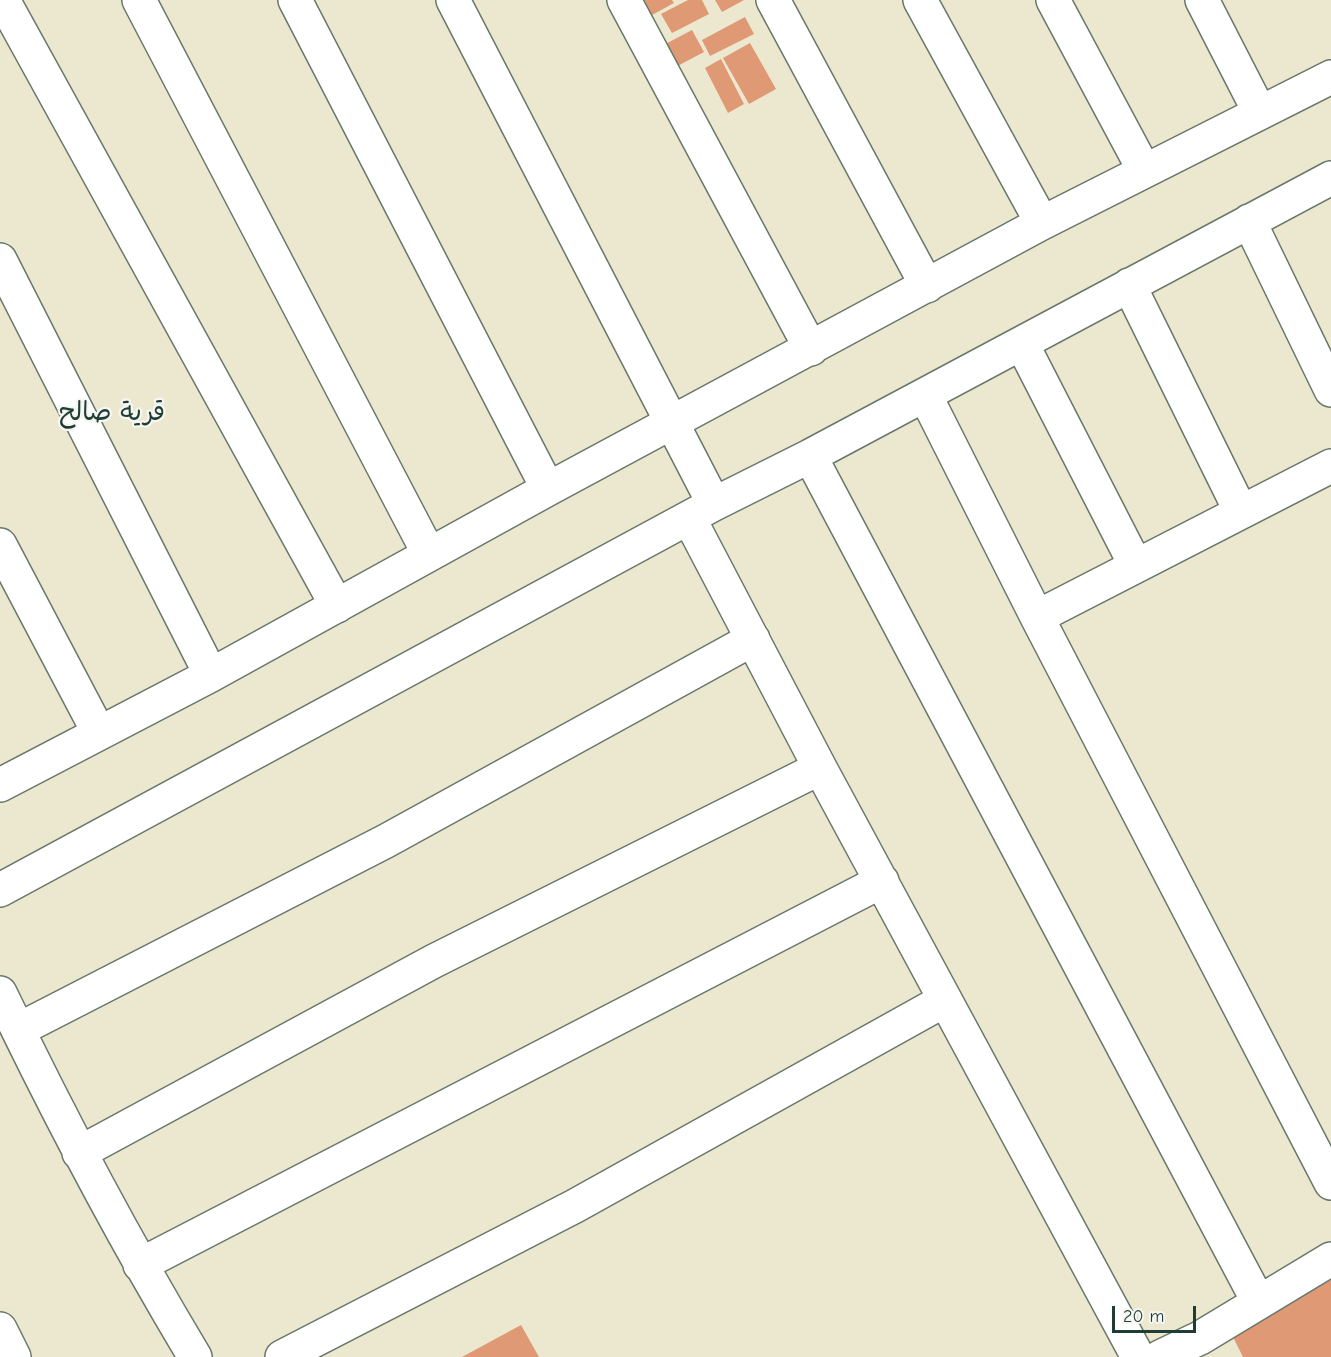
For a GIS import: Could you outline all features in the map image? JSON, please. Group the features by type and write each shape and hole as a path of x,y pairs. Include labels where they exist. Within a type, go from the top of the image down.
{"street":[{"path":"139,0 429,554"},
{"path":"296,0 548,489"},
{"path":"453,0 672,422 701,511 753,639 820,768 1138,1357"},
{"path":"624,0 811,349"},
{"path":"773,0 927,286"},
{"path":"920,0 1042,223"},
{"path":"1053,0 1144,170"},
{"path":"1202,0 1259,111"},
{"path":"3,1 337,606"},
{"path":"0,785 211,675 548,489 1042,223 1259,111 1331,77"},
{"path":"0,890 701,511 1022,344 1249,220 1331,178"},
{"path":"1249,220 1331,390"},
{"path":"0,260 211,675"},
{"path":"1129,285 1241,512"},
{"path":"1022,344 1136,567"},
{"path":"925,395 1037,617 1331,1183"},
{"path":"810,456 1258,1301"},
{"path":"1037,617 1331,466"},
{"path":"0,545 99,733"},
{"path":"18,1030 386,842 753,639"},
{"path":"79,1153 434,961 820,768"},
{"path":"140,1265 882,881"},
{"path":"0,993 79,1153 140,1265 195,1357"},
{"path":"282,1357 585,1200 945,1000"},
{"path":"1160,1357 1206,1347 1258,1301 1331,1259"},
{"path":"0,1329 14,1357"}],"building":[{"path":"625,0 672,0 674,3 630,27"},
{"path":"688,0 702,0 709,14 672,33 661,14"},
{"path":"715,0 744,0 722,12"},
{"path":"745,17 754,34 710,56 702,40"},
{"path":"692,30 704,52 668,71 656,49"},
{"path":"750,43 776,89 749,104 723,58"},
{"path":"721,59 744,104 728,113 705,68"},
{"path":"1331,1280 1331,1357 1243,1357 1230,1331"},
{"path":"521,1325 539,1357 462,1357"}],"district":[{"name":"قرية صالح","path":"112,413"}]}
